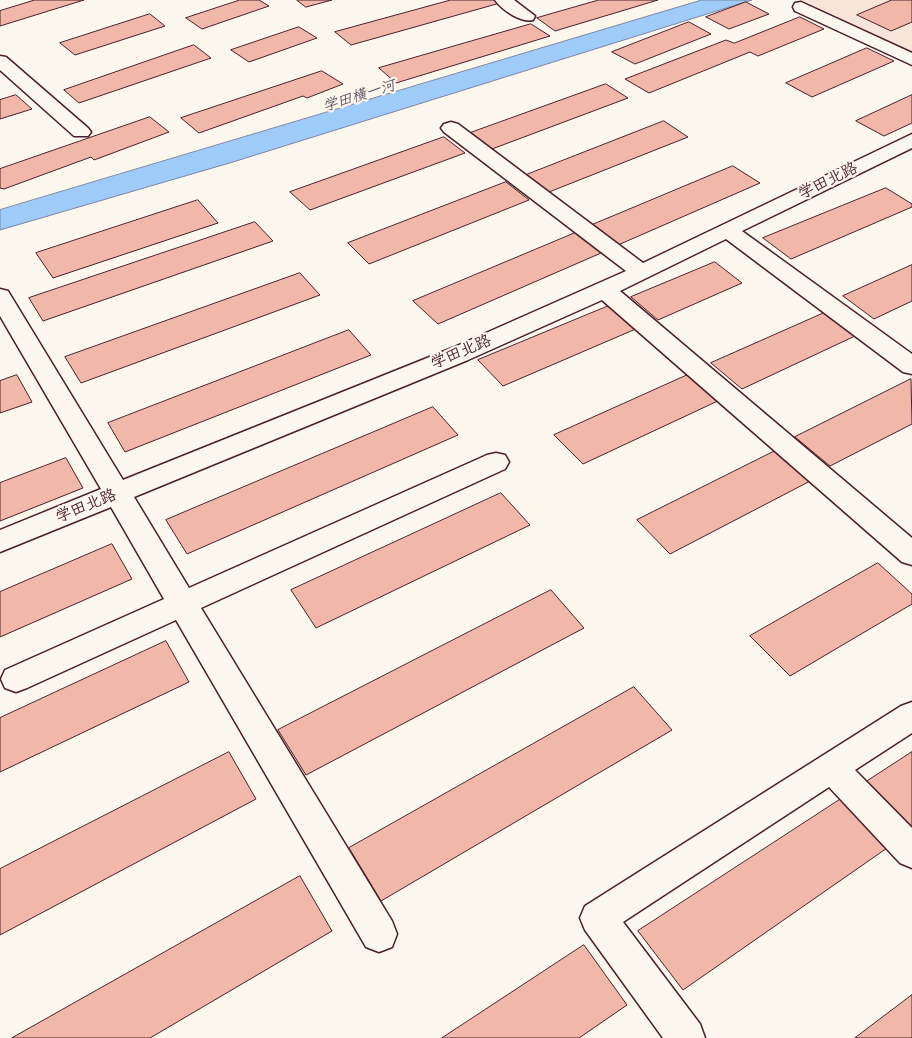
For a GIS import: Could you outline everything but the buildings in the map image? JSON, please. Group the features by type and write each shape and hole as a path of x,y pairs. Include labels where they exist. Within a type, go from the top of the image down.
{"street":[{"path":"503,0 527,16"},
{"path":"800,6 912,60"},
{"path":"0,61 82,132"},
{"path":"451,128 641,272"},
{"name":"学田北路","path":"0,541 460,354 605,290 912,140"},
{"path":"727,230 912,366"},
{"path":"605,290 912,554"},
{"path":"0,296 379,934"},
{"path":"16,679 496,462"},
{"path":"686,1038 598,918 912,716"},
{"path":"832,768 912,852"}],"shaded area":[{"path":"798,0 912,0 912,53"}],"water":[{"path":"702,0 752,0 233,162 0,230 0,210"}],"water label":[{"name":"学田横一河","path":"359,96"}]}
